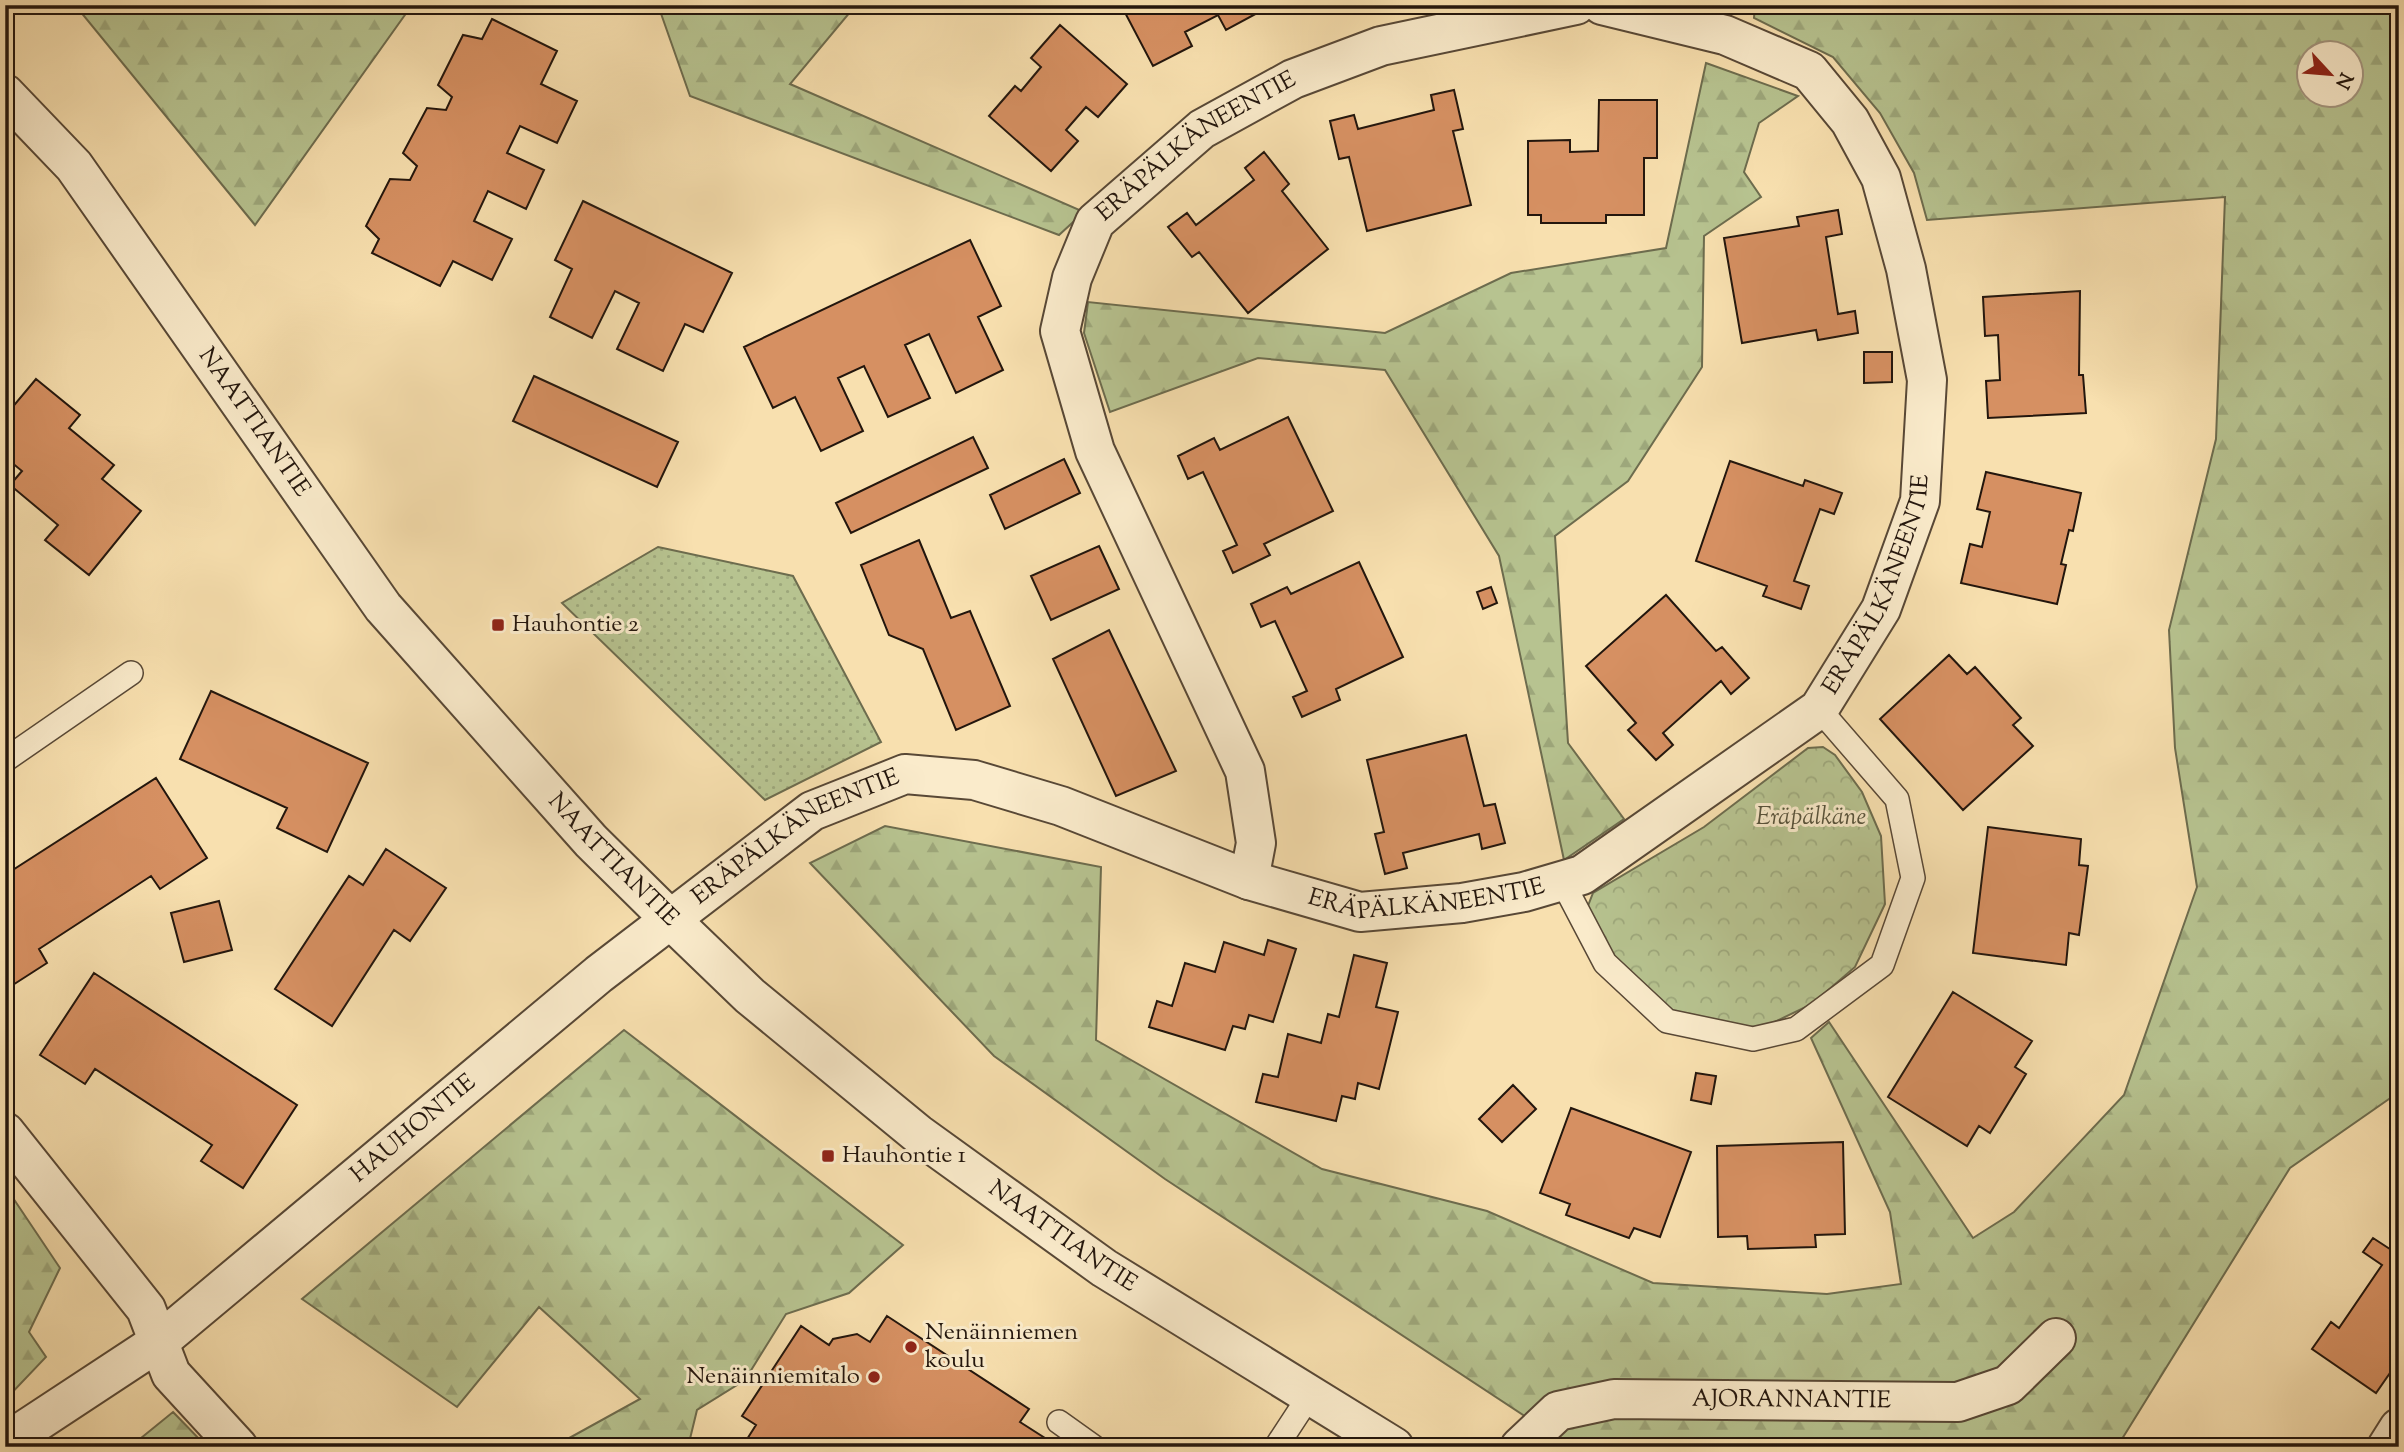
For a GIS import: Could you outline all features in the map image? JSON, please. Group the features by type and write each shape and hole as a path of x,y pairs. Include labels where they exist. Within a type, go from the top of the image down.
{"street":[{"name":"ERÄPÄLKÄNEENTIE","path":"1249,880 1256,843 1245,771 1095,451 1060,331 1072,278 1095,222 1202,129 1293,79 1381,46 1576,5"},
{"name":"ERÄPÄLKÄNEENTIE","path":"671,920 812,811 905,774 987,783 1061,806 1249,880 1360,912 1462,904 1583,875 1819,709 1881,609 1920,501 1927,380 1906,269 1881,178 1841,127 1809,71 1725,35 1602,5"},
{"name":"NAATTIANTIE","path":"5,94 82,176 383,607 591,841 671,920 750,996 918,1134 1104,1268 1394,1447"},
{"name":"HAUHONTIE","path":"5,1443 160,1341 598,974 671,920"},
{"path":"5,1132 146,1309 171,1374 238,1447"},
{"name":"AJORANNANTIE","path":"1520,1447 1559,1410 1614,1399 1958,1402 2008,1385 2056,1339"},
{"path":"2388,1447 2399,1428"}],"lane":[{"path":"5,760 131,673"},
{"path":"1562,881 1605,963 1667,1021 1753,1039 1796,1029 1882,965 1913,878 1897,799 1819,709"},
{"path":"1276,1447 1310,1395"},
{"path":"1059,1422 1094,1447"}],"green space":[{"path":"75,5 412,5 255,225"},
{"path":"658,5 856,5 790,84 1084,212 1059,235 690,96"},
{"path":"1755,5 2399,5 2399,1092 2290,1168 2117,1447 1562,1447 1526,1417 1165,1179 994,1056 810,863 885,826 1101,867 1096,1040 1322,1169 1487,1211 1653,1283 1827,1294 1901,1284 1890,1212 1811,1038 1829,1022 1973,1238 2014,1212 2124,1095 2197,887 2175,748 2169,630 2216,439 2225,197 1927,220 1914,173 1880,113 1833,57 1754,18"},
{"path":"1706,63 1798,96 1759,123 1744,172 1761,197 1704,236 1702,367 1628,481 1555,536 1568,743 1624,819 1564,860 1499,556 1385,370 1258,358 1110,412 1084,333 1088,302 1385,333 1511,273 1666,248"},
{"path":"658,547 793,576 881,742 765,800 562,603"},
{"name":"Eräpälkäne","path":"1823,747 1835,755 1862,792 1881,836 1885,904 1855,967 1812,1004 1764,1027 1709,1026 1651,1003 1616,968 1586,911 1593,893 1704,827 1808,748"},
{"path":"624,1030 903,1245 849,1293 786,1314 745,1380 697,1410 688,1447 553,1447 640,1399 539,1307 457,1407 302,1299"},
{"path":"5,1186 60,1268 29,1332 46,1357 5,1400"},
{"path":"173,1412 207,1447 130,1447"}],"building":[{"path":"1121,5 1261,5 1263,10 1226,30 1218,15 1185,32 1192,46 1153,66"},
{"path":"492,19 557,51 541,84 577,101 557,143 520,126 507,153 544,170 526,209 488,191 474,221 512,239 492,280 453,261 440,286 372,253 379,239 366,226 390,179 410,180 417,166 403,153 427,108 446,110 452,97 438,85 463,35 482,39"},
{"path":"1060,25 1127,84 1098,117 1086,107 1066,130 1078,141 1051,171 989,116 1015,86 1021,91 1041,67 1031,58"},
{"path":"1454,90 1463,129 1453,131 1471,205 1367,231 1349,157 1339,159 1330,121 1354,115 1358,129 1434,110 1431,95"},
{"path":"1599,100 1657,100 1657,158 1644,158 1644,215 1606,215 1606,223 1541,223 1541,215 1528,215 1528,141 1570,140 1570,152 1598,151"},
{"path":"1264,152 1289,184 1282,191 1328,249 1248,313 1199,252 1192,257 1168,227 1187,213 1196,225 1254,180 1245,168"},
{"path":"583,201 732,273 703,332 685,324 663,371 617,349 639,303 615,291 592,338 550,317 572,269 555,260"},
{"path":"1838,210 1842,234 1826,237 1838,314 1855,311 1858,333 1818,340 1816,330 1742,343 1724,238 1799,226 1797,217"},
{"path":"970,240 1001,306 978,317 1003,370 956,393 929,334 905,345 930,398 888,417 864,366 838,378 863,431 821,451 795,397 773,408 744,347"},
{"path":"2080,291 2079,375 2083,375 2086,413 1988,418 1986,381 2000,380 1998,335 1985,336 1983,297"},
{"path":"1864,352 1892,352 1892,382 1864,383"},
{"path":"534,376 678,442 657,487 513,421"},
{"path":"36,379 80,415 69,428 114,465 102,479 141,511 89,575 45,540 58,525 10,485 22,471 5,457 5,416"},
{"path":"1288,417 1333,511 1264,544 1270,555 1233,573 1223,551 1237,545 1203,472 1188,479 1178,456 1214,438 1220,450"},
{"path":"973,437 988,468 851,533 836,503"},
{"path":"1064,459 1080,493 1005,529 990,495"},
{"path":"1730,461 1803,486 1805,480 1842,493 1834,514 1820,509 1794,581 1809,586 1801,609 1763,596 1767,586 1696,561"},
{"path":"1986,472 2081,493 2073,531 2069,530 2061,564 2066,565 2057,604 1961,583 1970,544 1982,547 1990,512 1977,509"},
{"path":"919,540 951,618 970,611 1010,706 956,730 923,649 889,635 861,565"},
{"path":"1099,546 1119,589 1051,620 1031,576"},
{"path":"1359,562 1403,657 1336,689 1340,700 1302,717 1293,697 1307,691 1275,621 1261,627 1251,604 1287,587 1291,594"},
{"path":"1491,587 1497,603 1483,609 1477,592"},
{"path":"1666,595 1716,651 1722,647 1749,678 1731,694 1721,681 1663,733 1673,745 1656,760 1628,730 1636,723 1586,666"},
{"path":"1109,630 1176,771 1116,796 1053,659"},
{"path":"1949,655 1967,674 1975,667 2021,718 2013,725 2033,746 1963,810 1880,719"},
{"path":"211,691 368,763 327,852 277,828 287,808 180,759"},
{"path":"1466,735 1484,806 1495,804 1505,843 1482,849 1479,834 1403,853 1407,868 1385,874 1375,834 1384,832 1367,760"},
{"path":"156,778 207,858 160,889 151,876 39,949 47,963 5,990 5,875"},
{"path":"1988,827 2081,839 2079,865 2088,866 2079,935 2069,933 2066,965 1973,953"},
{"path":"386,849 446,888 410,941 394,930 332,1026 275,989 349,876 363,885"},
{"path":"219,901 232,950 184,962 171,913"},
{"path":"1268,940 1296,949 1273,1022 1249,1015 1245,1029 1233,1026 1225,1050 1149,1027 1157,1001 1172,1006 1185,963 1215,972 1224,942 1264,955"},
{"path":"1354,955 1387,963 1376,1007 1398,1012 1379,1089 1358,1083 1355,1099 1342,1096 1336,1121 1256,1102 1263,1074 1278,1077 1288,1034 1321,1043 1328,1014 1339,1017"},
{"path":"94,973 297,1105 243,1188 201,1161 212,1145 95,1069 85,1084 40,1055"},
{"path":"1953,992 2032,1041 2015,1067 2026,1074 1990,1133 1979,1126 1967,1146 1888,1097"},
{"path":"1696,1073 1716,1076 1711,1104 1691,1100"},
{"path":"1513,1085 1536,1109 1502,1142 1479,1119"},
{"path":"1571,1108 1691,1152 1660,1237 1634,1228 1629,1238 1566,1215 1570,1204 1540,1193"},
{"path":"1843,1142 1845,1234 1815,1235 1816,1247 1748,1249 1747,1236 1718,1237 1717,1146"},
{"path":"2373,1238 2399,1255 2399,1360 2376,1393 2312,1349 2331,1322 2339,1328 2382,1265 2363,1252"},
{"name":"Nenäinniemitalo","path":"887,1316 1029,1409 1020,1422 1059,1447 742,1447 756,1425 742,1416 801,1326 829,1345 833,1339 857,1334 870,1342"}],"place":[{"name":"Hauhontie 2","path":"498,625"},
{"name":"Hauhontie 1","path":"828,1156"},
{"name":"Nenäinniemen koulu","path":"911,1347"},
{"name":"Nenäinniemitalo","path":"874,1377"}]}
